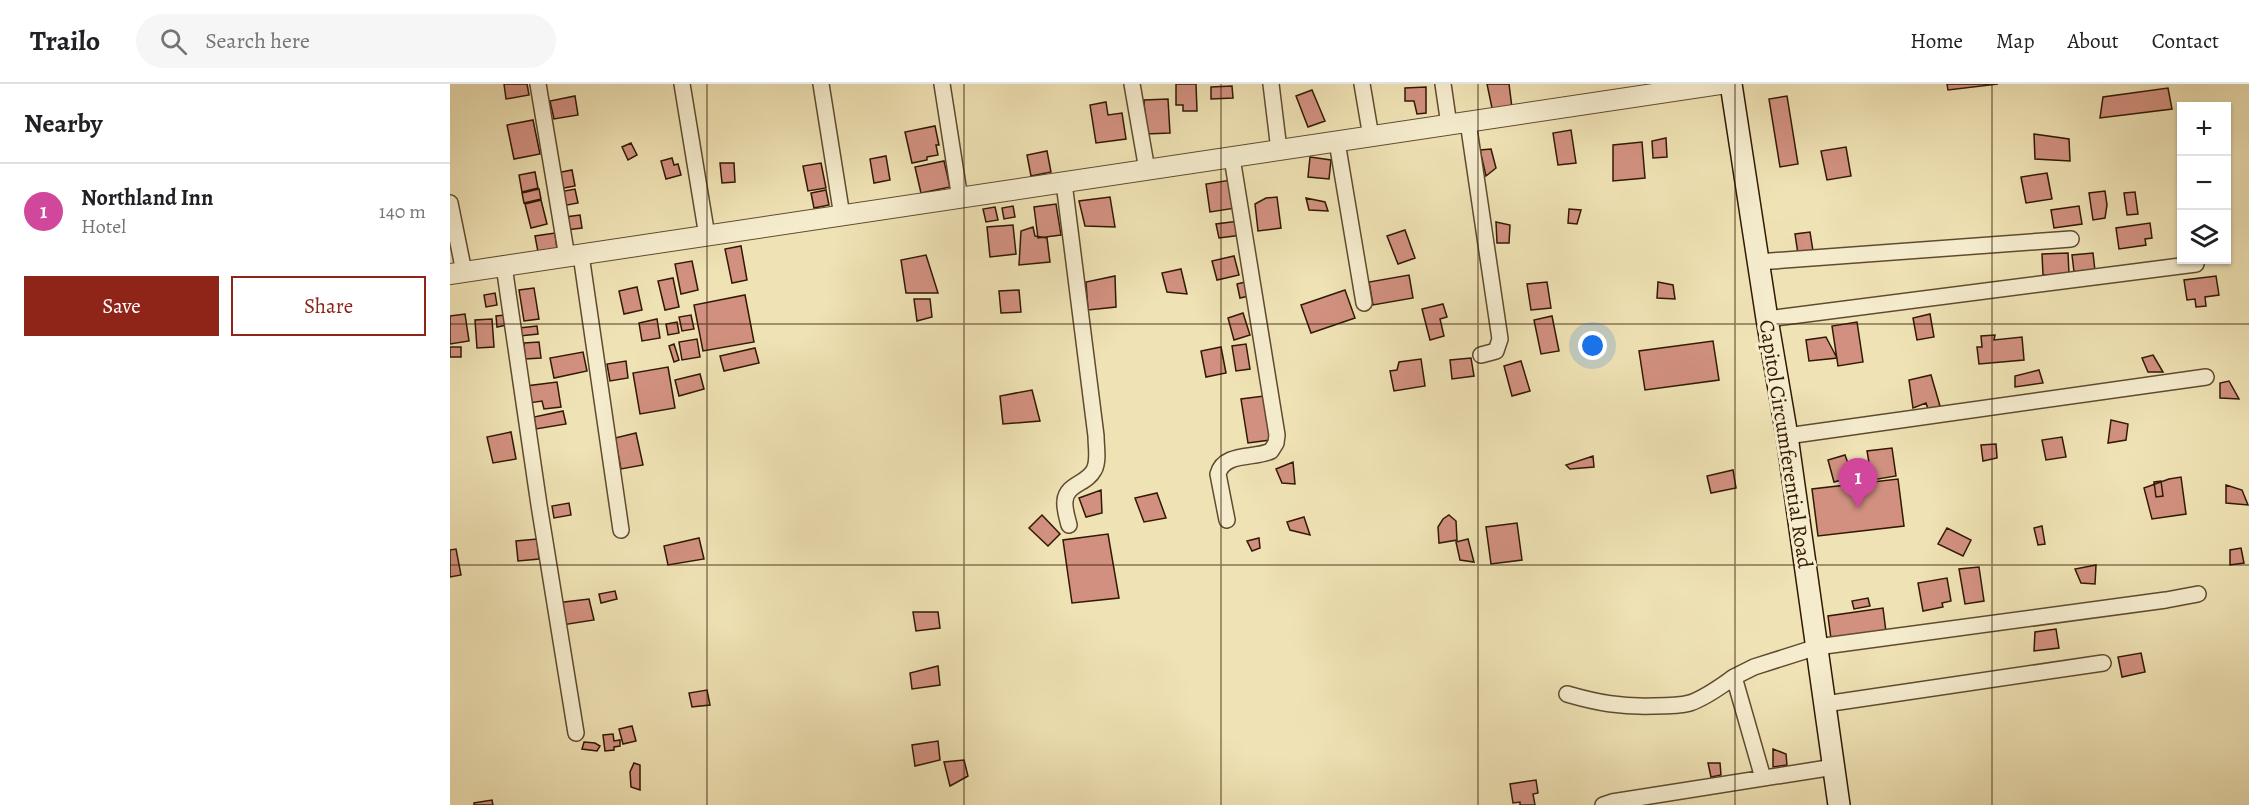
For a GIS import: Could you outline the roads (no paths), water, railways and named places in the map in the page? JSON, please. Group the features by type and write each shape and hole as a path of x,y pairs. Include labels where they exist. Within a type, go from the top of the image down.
{"main road":[{"name":"Capitol Circumferential Road","path":"1731,84 1787,436 1839,805"}],"street":[{"path":"538,84 574,256 621,530"},
{"path":"682,84 707,236"},
{"path":"821,84 842,216"},
{"path":"942,84 960,199"},
{"path":"1132,84 1147,170"},
{"path":"1271,84 1279,150"},
{"path":"1362,84 1371,137"},
{"path":"1443,84 1458,123 1500,339 1496,351 1481,355"},
{"path":"450,203 457,273 1720,84"},
{"path":"1337,142 1364,303"},
{"path":"1227,520 1218,474 1220,468 1228,461 1266,454 1276,443 1232,158"},
{"path":"1064,183 1096,448 1094,472 1067,493 1065,501 1069,525"},
{"path":"1758,262 2071,239"},
{"path":"1767,319 2196,264"},
{"path":"504,266 539,505 576,733"},
{"path":"1787,436 2206,377"},
{"path":"1567,694 1598,703 1629,707 1690,703 1754,667 1816,647 2198,594"},
{"path":"1825,704 2103,663"},
{"path":"1734,677 1763,778"},
{"path":"1603,805 1834,767"}],"place":[{"name":"Northland Inn","path":"1858,508"}]}
